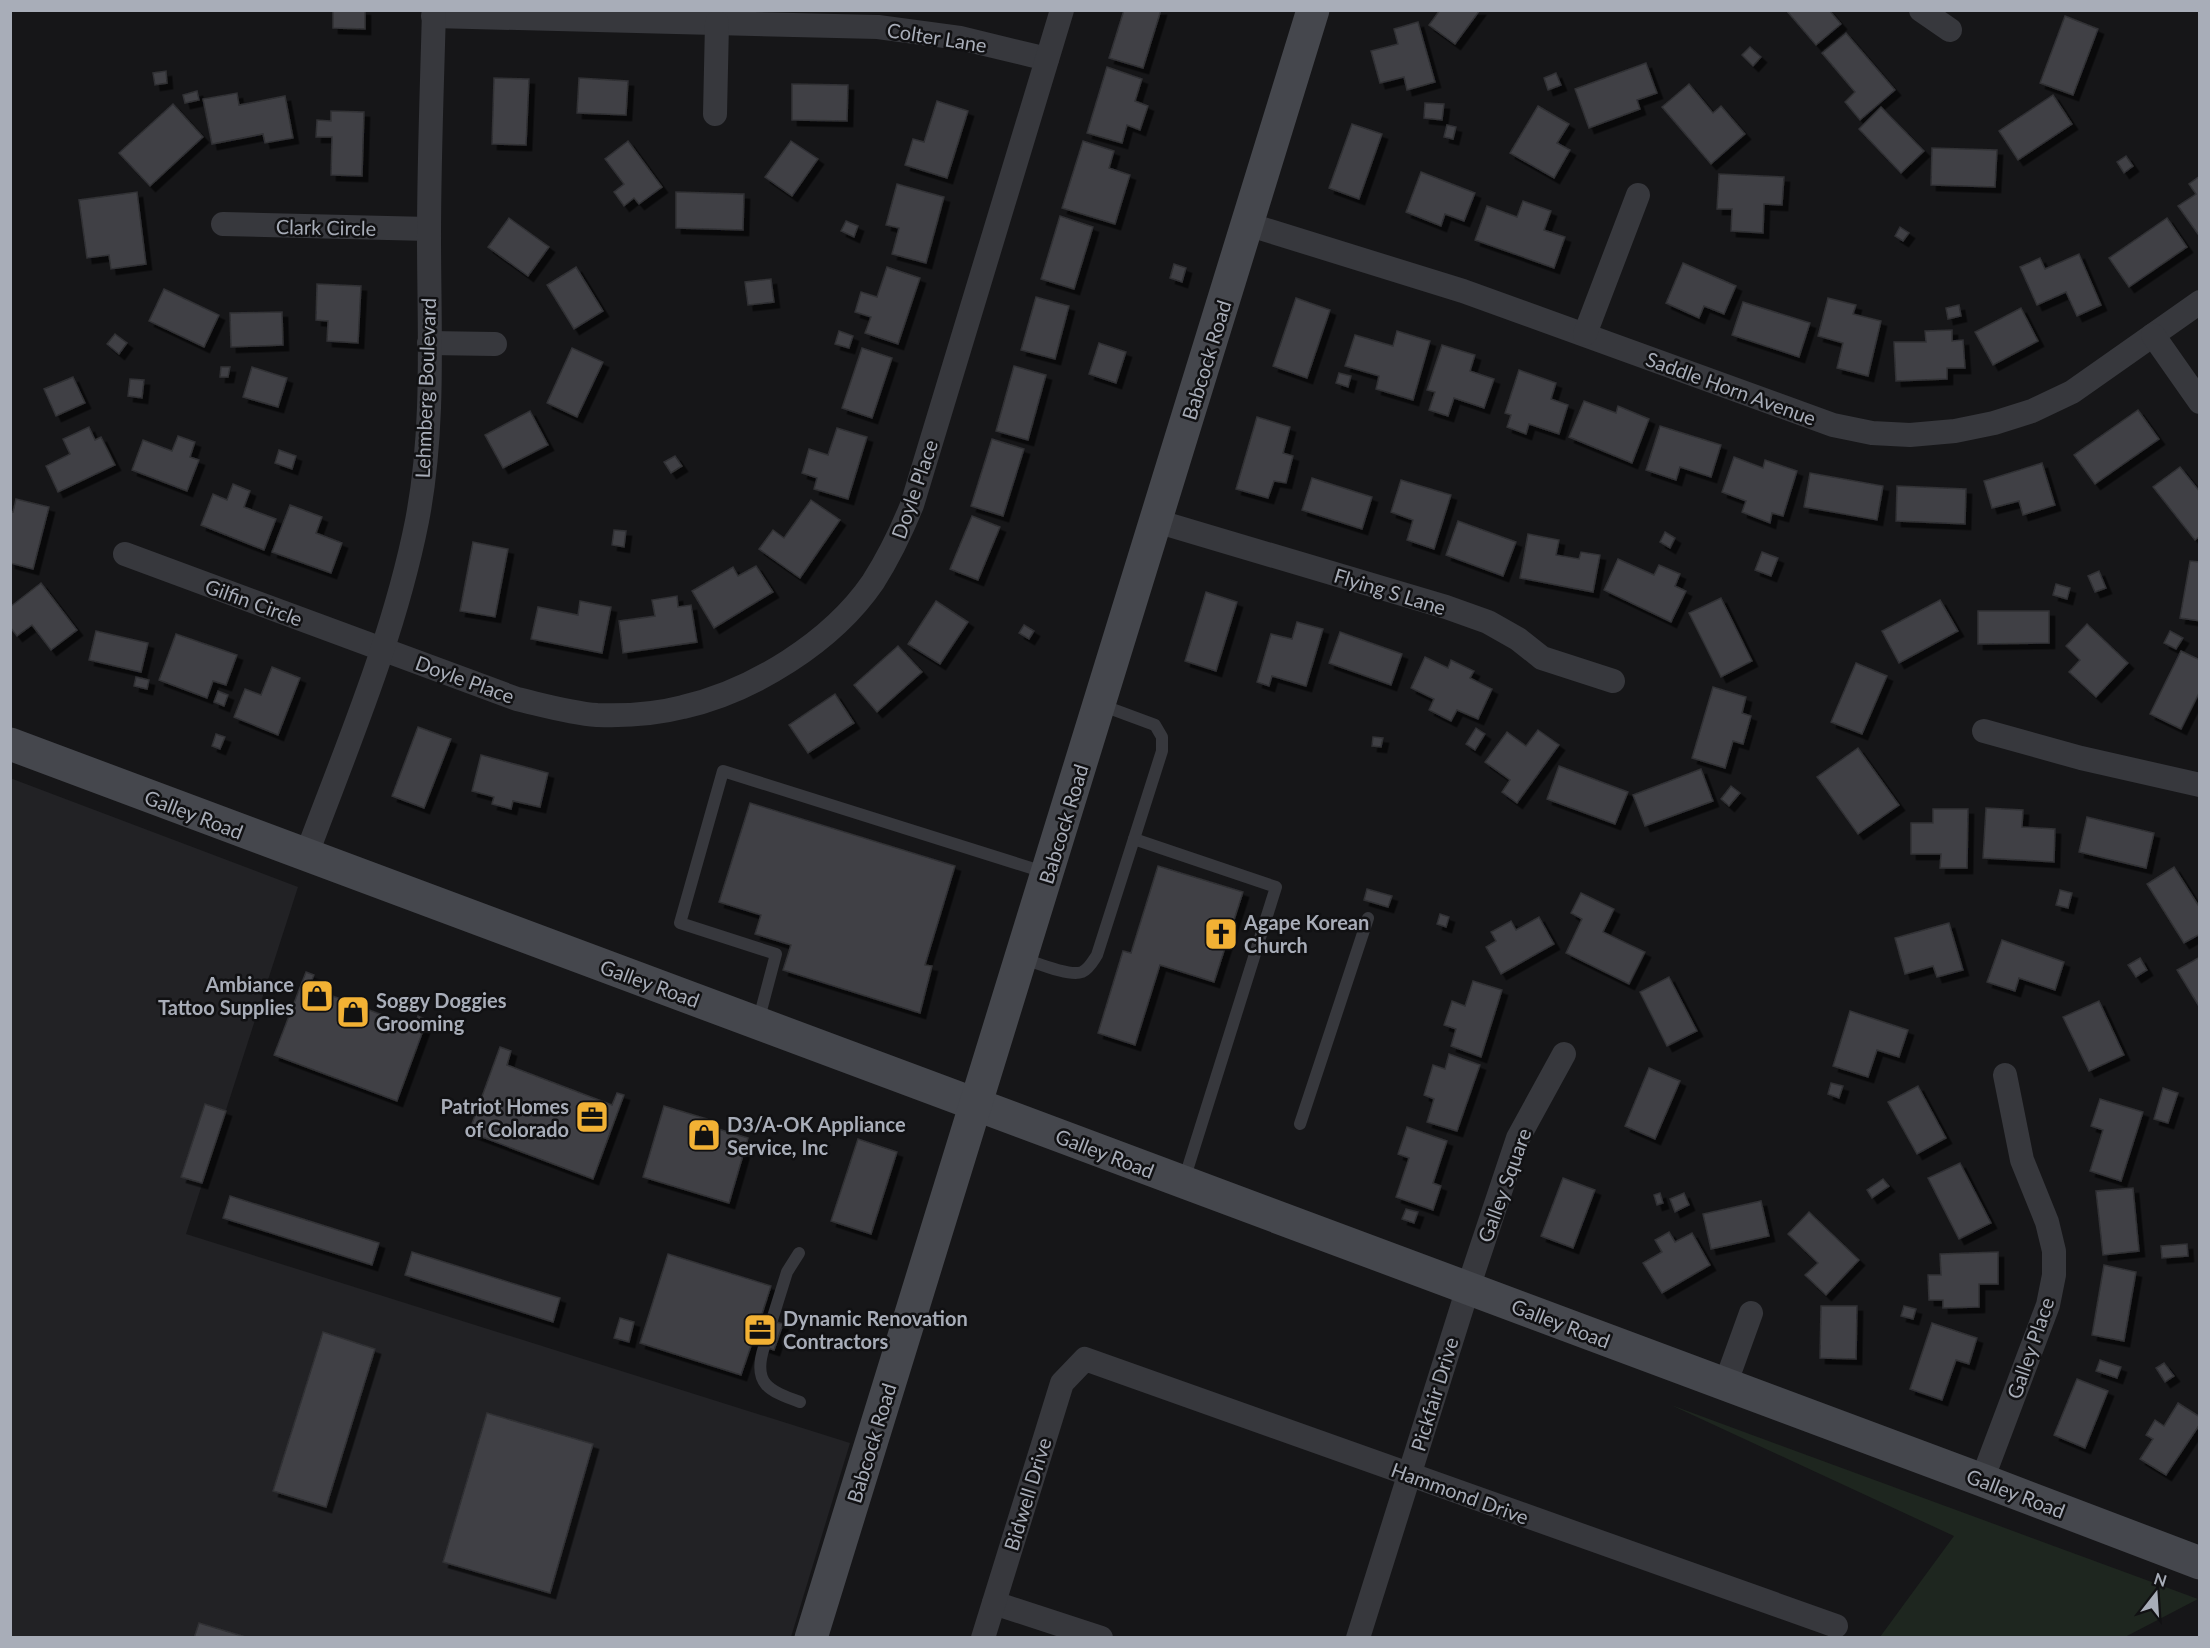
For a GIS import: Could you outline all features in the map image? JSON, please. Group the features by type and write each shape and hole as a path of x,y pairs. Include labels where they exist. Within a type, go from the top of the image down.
{"main road":[{"name":"Babcock Road","path":"811,1638 1313,10"},
{"name":"Galley Road","path":"10,744 2199,1563"}],"street":[{"name":"Doyle Place","path":"382,650 517,699 596,715 636,714 683,708 727,693 769,674 809,646 839,620 872,583 899,538 912,505 1062,10"},
{"path":"1921,10 1950,30"},
{"name":"Colter Lane","path":"434,14 878,27 960,38 1047,59"},
{"name":"Lehmberg Boulevard","path":"306,856 382,650 408,559 420,501 428,438 429,229 434,14"},
{"path":"715,114 717,23"},
{"path":"1585,334 1638,195"},
{"name":"Clark Circle","path":"223,224 429,229"},
{"name":"Saddle Horn Avenue","path":"1247,224 1463,291 1833,425 1872,433 1910,435 1965,429 2032,411 2072,392 2199,302"},
{"path":"2153,335 2199,402"},
{"path":"429,344 495,344"},
{"name":"Flying S Lane","path":"1156,522 1446,607 1488,622 1518,639 1542,658 1613,681"},
{"name":"Gilfin Circle","path":"125,554 382,650"},
{"path":"1984,731 2081,758 2199,785"},
{"name":"Galley Square","path":"1468,1288 1518,1138 1564,1054"},
{"name":"Galley Place","path":"1982,1480 2048,1305 2054,1275 2054,1251 2047,1222 2022,1160 2005,1075"},
{"name":"Pickfair Drive","path":"1358,1638 1468,1288"},
{"path":"1725,1385 1751,1313"},
{"name":"Hammond Drive","path":"1085,1359 1836,1626"},
{"name":"Bidwell Drive","path":"983,1638 1062,1383 1085,1359"},
{"path":"994,1603 1101,1638"}],"lane":[{"path":"1021,958 1072,974 1082,972 1091,964 1097,955 1162,751 1162,737 1155,725 1100,704"},
{"path":"758,1024 776,954 680,923 723,771 1048,873"},
{"path":"1134,839 1276,887 1183,1182"},
{"path":"1300,1124 1368,918"},
{"path":"772,1320 787,1272 799,1253"},
{"path":"764,1347 759,1362 761,1377 773,1392 800,1402"}],"shaded area":[{"path":"10,778 298,887 186,1234 850,1443 791,1637 11,1637"},
{"path":"1671,1405 2198,1599 2125,1637 1880,1637 1954,1536"}],"building":[{"path":"333,10 365,10 365,29 333,28"},
{"path":"1124,10 1161,10 1143,68 1109,58"},
{"path":"1440,10 1480,10 1455,44 1429,25"},
{"path":"1786,10 1829,10 1841,24 1816,45"},
{"path":"2065,16 2098,29 2073,95 2040,83"},
{"path":"1418,22 1435,82 1407,90 1404,77 1380,83 1371,51 1398,44 1394,29"},
{"path":"1846,33 1895,90 1860,120 1845,102 1855,92 1822,53"},
{"path":"1750,47 1761,57 1753,66 1742,55"},
{"path":"1646,63 1657,93 1637,100 1640,109 1589,128 1575,89"},
{"path":"1107,67 1142,79 1135,101 1148,106 1140,130 1127,125 1122,143 1087,133"},
{"path":"166,71 167,83 155,85 153,73"},
{"path":"1556,73 1561,85 1548,90 1544,78"},
{"path":"494,78 529,79 526,145 492,144"},
{"path":"579,78 628,81 626,115 577,113"},
{"path":"792,84 848,85 847,121 792,120"},
{"path":"1689,84 1713,113 1721,106 1745,134 1711,164 1662,107"},
{"path":"197,91 199,100 185,103 183,95"},
{"path":"237,93 239,105 285,96 293,138 265,143 263,134 212,144 203,99"},
{"path":"2053,95 2072,124 2018,160 1999,131"},
{"path":"937,101 968,111 947,178 905,165 913,139 924,142"},
{"path":"1425,103 1444,104 1442,120 1424,118"},
{"path":"173,104 203,137 150,186 119,153"},
{"path":"1538,106 1569,124 1557,143 1570,150 1554,178 1510,153"},
{"path":"1881,107 1924,151 1901,173 1859,129"},
{"path":"331,111 364,112 362,176 331,175 332,137 316,137 317,120 331,121"},
{"path":"1352,124 1382,134 1359,199 1329,188"},
{"path":"1447,125 1456,127 1453,139 1444,137"},
{"path":"628,141 662,187 639,204 634,198 624,206 614,192 624,184 605,159"},
{"path":"791,141 818,159 792,196 765,177"},
{"path":"1083,141 1114,151 1109,168 1130,175 1115,224 1062,208"},
{"path":"1932,148 1997,150 1995,187 1931,185"},
{"path":"2126,156 2133,166 2124,173 2117,162"},
{"path":"1421,172 1475,193 1464,221 1445,214 1441,226 1406,212"},
{"path":"1719,174 1784,177 1782,205 1764,204 1763,233 1731,231 1732,209 1717,209"},
{"path":"2200,176 2200,233 2198,234 2178,206 2196,194 2189,184"},
{"path":"897,184 944,197 926,263 892,254 899,228 886,225"},
{"path":"137,192 146,264 111,269 109,255 87,258 79,200"},
{"path":"676,192 744,194 743,230 676,228"},
{"path":"1523,201 1551,211 1544,230 1565,237 1554,268 1475,240 1487,206 1517,217"},
{"path":"1060,216 1093,227 1074,289 1041,279"},
{"path":"509,218 549,247 528,276 488,247"},
{"path":"2167,218 2187,247 2129,287 2109,258"},
{"path":"846,221 858,226 854,237 841,231"},
{"path":"1900,227 1909,233 1903,241 1895,236"},
{"path":"2079,254 2101,305 2077,316 2066,292 2037,305 2020,267 2040,258 2045,269"},
{"path":"1683,263 1736,286 1724,314 1704,306 1699,318 1666,303"},
{"path":"1174,264 1186,268 1182,282 1170,278"},
{"path":"576,267 603,311 574,329 547,285"},
{"path":"887,267 920,278 898,344 865,333 871,317 855,312 861,292 877,297"},
{"path":"771,279 774,302 748,305 745,282"},
{"path":"317,284 361,286 358,343 327,341 328,321 316,320"},
{"path":"164,289 219,315 204,347 149,321"},
{"path":"1036,297 1069,306 1055,359 1021,350"},
{"path":"1296,298 1330,310 1307,378 1273,366"},
{"path":"1828,298 1856,305 1853,314 1881,321 1868,376 1837,368 1843,343 1818,336"},
{"path":"1743,302 1810,323 1799,357 1732,335"},
{"path":"1959,305 1961,316 1948,319 1946,308"},
{"path":"2021,308 2038,341 1993,365 1975,332"},
{"path":"282,312 283,345 231,347 230,313"},
{"path":"1952,330 1952,341 1963,340 1965,368 1947,368 1947,379 1896,381 1894,342 1926,342 1925,331"},
{"path":"839,331 853,336 849,348 835,344"},
{"path":"1397,331 1430,341 1413,400 1376,389 1379,376 1345,366 1355,335 1393,346"},
{"path":"115,334 127,343 119,354 107,344"},
{"path":"1099,343 1126,352 1116,383 1089,374"},
{"path":"1442,345 1475,355 1470,371 1494,379 1484,408 1454,398 1448,416 1429,410 1435,392 1427,390"},
{"path":"572,348 603,362 577,417 547,403"},
{"path":"862,348 892,358 872,418 842,408"},
{"path":"1014,366 1046,375 1028,440 996,431"},
{"path":"221,367 230,367 228,377 220,377"},
{"path":"252,367 287,378 278,407 243,397"},
{"path":"1519,370 1556,383 1551,399 1568,405 1559,434 1529,424 1526,434 1507,427 1511,415 1505,413"},
{"path":"1339,373 1351,376 1348,387 1336,383"},
{"path":"73,377 85,403 56,416 44,389"},
{"path":"130,379 144,380 142,398 128,396"},
{"path":"1584,401 1616,413 1618,406 1649,419 1632,463 1569,437"},
{"path":"2138,410 2159,439 2095,484 2074,455"},
{"path":"530,411 548,445 503,468 485,435"},
{"path":"1257,417 1290,427 1283,453 1293,456 1286,483 1274,481 1268,498 1236,489"},
{"path":"1660,426 1721,445 1711,477 1680,467 1676,480 1646,470"},
{"path":"89,427 95,440 101,437 115,465 58,492 46,466 70,454 63,439"},
{"path":"837,428 867,437 848,499 814,489 817,478 802,473 809,449 828,455"},
{"path":"178,436 195,442 190,457 199,460 187,491 132,470 143,440 172,451"},
{"path":"992,439 1024,449 1003,516 971,506"},
{"path":"279,450 296,456 292,469 275,463"},
{"path":"675,456 682,466 671,473 664,462"},
{"path":"1734,457 1763,468 1765,460 1797,471 1783,516 1772,513 1770,523 1742,512 1746,501 1722,492"},
{"path":"2042,463 2055,505 2023,515 2019,501 1992,508 1984,481"},
{"path":"2180,467 2200,492 2200,536 2195,540 2153,487"},
{"path":"1810,473 1883,486 1877,520 1804,507"},
{"path":"1312,478 1372,497 1362,529 1302,510"},
{"path":"1401,480 1451,495 1434,549 1407,540 1413,520 1391,512"},
{"path":"233,484 250,491 244,507 276,519 264,550 201,525 213,494 227,500"},
{"path":"1897,486 1966,489 1965,524 1896,521"},
{"path":"16,499 49,507 33,569 10,563 10,511 13,512"},
{"path":"811,500 840,520 800,578 759,549 773,530 784,538"},
{"path":"290,505 322,517 316,533 342,543 331,573 272,552"},
{"path":"972,516 1000,527 978,580 950,569"},
{"path":"1458,521 1516,542 1503,576 1446,555"},
{"path":"614,530 626,531 624,547 612,545"},
{"path":"1665,532 1675,538 1670,548 1660,542"},
{"path":"1528,534 1559,540 1556,555 1579,559 1581,552 1600,555 1593,592 1520,578"},
{"path":"473,542 508,549 495,617 460,611"},
{"path":"1762,552 1778,558 1771,576 1755,570"},
{"path":"1618,559 1654,575 1659,565 1680,574 1675,586 1686,591 1671,622 1604,590"},
{"path":"2190,561 2200,562 2200,621 2180,618"},
{"path":"756,566 773,592 714,628 692,591 733,567 738,576"},
{"path":"2099,571 2106,588 2095,592 2088,576"},
{"path":"41,583 77,630 51,650 32,625 17,636 10,627 10,607"},
{"path":"2056,584 2070,588 2067,599 2053,595"},
{"path":"1206,592 1237,602 1216,671 1185,661"},
{"path":"677,596 678,607 691,605 697,642 623,653 619,621 655,616 652,600"},
{"path":"1721,598 1752,661 1721,677 1689,613"},
{"path":"1940,600 1958,631 1899,663 1882,631"},
{"path":"580,601 611,607 602,653 531,639 538,607 578,615"},
{"path":"936,601 968,622 940,664 908,644"},
{"path":"1978,611 2049,611 2049,643 1978,644"},
{"path":"1297,622 1323,629 1306,686 1272,676 1269,686 1257,682 1271,634 1292,639"},
{"path":"2087,624 2128,663 2096,697 2069,672 2080,660 2066,646"},
{"path":"1024,625 1034,631 1029,639 1019,633"},
{"path":"96,631 148,643 141,672 89,660"},
{"path":"2170,631 2183,638 2176,649 2164,643"},
{"path":"1340,632 1402,654 1391,685 1329,663"},
{"path":"176,634 237,655 226,685 213,681 207,698 159,680"},
{"path":"898,646 922,672 877,712 854,685"},
{"path":"2181,651 2200,660 2200,691 2181,729 2150,714"},
{"path":"1425,657 1448,668 1451,660 1474,671 1470,678 1492,689 1478,719 1457,710 1451,721 1429,710 1434,699 1411,688"},
{"path":"1856,663 1887,676 1862,734 1831,722"},
{"path":"272,667 300,678 278,735 234,717 245,689 261,695"},
{"path":"136,677 149,680 147,689 134,686"},
{"path":"1713,687 1746,697 1742,713 1751,716 1743,744 1733,741 1725,768 1692,758"},
{"path":"218,691 228,695 224,706 214,702"},
{"path":"835,694 854,723 808,753 789,725"},
{"path":"418,727 451,739 424,808 392,796"},
{"path":"1476,728 1485,734 1475,750 1466,744"},
{"path":"1538,730 1559,745 1517,803 1502,792 1510,780 1485,762 1507,732 1526,746"},
{"path":"216,734 225,737 220,749 212,746"},
{"path":"1373,737 1383,738 1381,747 1372,746"},
{"path":"1858,748 1899,805 1858,834 1817,777"},
{"path":"481,755 548,773 540,807 513,801 511,809 492,804 494,797 472,791"},
{"path":"1559,766 1628,792 1615,824 1547,799"},
{"path":"1701,769 1713,801 1645,826 1633,795"},
{"path":"1731,786 1740,793 1729,806 1721,799"},
{"path":"750,803 955,866 925,965 932,966 920,1013 783,970 791,945 755,934 761,915 719,902"},
{"path":"1986,808 2023,810 2022,827 2055,829 2054,862 1983,858"},
{"path":"1933,809 1968,809 1967,868 1940,868 1941,854 1911,854 1911,823 1933,823"},
{"path":"2087,817 2154,833 2146,868 2079,852"},
{"path":"1158,866 1243,892 1214,982 1160,965 1135,1045 1098,1033 1123,951 1131,953"},
{"path":"2174,867 2200,908 2200,934 2184,943 2147,884"},
{"path":"1367,889 1392,896 1388,907 1364,900"},
{"path":"2060,890 2072,893 2068,908 2056,905"},
{"path":"1581,893 1614,909 1603,932 1645,952 1629,984 1566,953 1582,919 1571,913"},
{"path":"1440,914 1449,917 1446,927 1437,924"},
{"path":"1539,917 1554,944 1501,974 1486,947 1496,941 1491,932 1511,921 1516,930"},
{"path":"1949,923 1963,970 1937,977 1933,966 1905,974 1895,938"},
{"path":"2002,940 2064,962 2055,990 2019,978 2015,991 1987,982"},
{"path":"2200,957 2200,1008 2177,970"},
{"path":"2140,958 2147,970 2136,977 2128,965"},
{"path":"306,972 314,975 309,987 414,1027 418,1016 427,1020 397,1101 274,1055"},
{"path":"1669,977 1697,1031 1667,1046 1640,992"},
{"path":"1473,981 1502,990 1481,1057 1451,1046 1456,1029 1444,1025 1452,1001 1465,1006"},
{"path":"2099,1001 2124,1055 2089,1071 2063,1017"},
{"path":"1850,1011 1908,1030 1899,1057 1877,1050 1868,1077 1833,1066"},
{"path":"500,1047 511,1051 507,1065 612,1105 617,1093 624,1095 593,1179 469,1132"},
{"path":"1449,1054 1480,1065 1457,1131 1427,1122 1434,1099 1424,1095 1433,1065 1445,1069"},
{"path":"1649,1068 1680,1081 1655,1139 1625,1126"},
{"path":"1831,1083 1843,1086 1839,1098 1828,1094"},
{"path":"1918,1086 1946,1138 1917,1154 1888,1102"},
{"path":"2163,1088 2178,1093 2168,1123 2154,1119"},
{"path":"2100,1099 2143,1112 2121,1181 2090,1171 2103,1130 2091,1126"},
{"path":"205,1104 226,1111 202,1183 181,1177"},
{"path":"664,1106 707,1119 705,1125 748,1138 729,1203 643,1177"},
{"path":"1407,1127 1447,1141 1433,1183 1441,1186 1433,1210 1396,1197 1409,1158 1398,1154"},
{"path":"858,1139 897,1152 871,1234 831,1221"},
{"path":"1960,1163 1991,1223 1959,1239 1928,1178"},
{"path":"1563,1178 1595,1190 1573,1248 1541,1236"},
{"path":"1883,1179 1889,1186 1872,1198 1867,1190"},
{"path":"2133,1188 2139,1251 2103,1255 2096,1191"},
{"path":"1660,1193 1663,1203 1657,1205 1654,1195"},
{"path":"1684,1193 1689,1205 1675,1212 1670,1199"},
{"path":"230,1196 379,1243 372,1265 223,1218"},
{"path":"1761,1201 1769,1236 1711,1249 1703,1214"},
{"path":"1406,1209 1418,1212 1414,1223 1402,1219"},
{"path":"1809,1212 1859,1260 1826,1295 1805,1275 1818,1263 1788,1234"},
{"path":"1669,1232 1675,1242 1692,1233 1710,1265 1662,1293 1643,1263 1662,1252 1655,1240"},
{"path":"2187,1244 2188,1256 2162,1258 2161,1246"},
{"path":"412,1252 560,1298 553,1322 405,1275"},
{"path":"1998,1252 1998,1284 1979,1284 1979,1307 1943,1308 1943,1300 1929,1300 1928,1275 1941,1275 1940,1254"},
{"path":"668,1254 771,1286 761,1317 783,1324 774,1350 752,1343 741,1375 640,1343"},
{"path":"2104,1265 2136,1272 2124,1341 2092,1335"},
{"path":"1821,1306 1857,1306 1856,1359 1820,1358"},
{"path":"1904,1306 1916,1309 1913,1319 1901,1316"},
{"path":"620,1318 634,1322 629,1342 614,1338"},
{"path":"1932,1323 1977,1338 1969,1364 1956,1360 1942,1400 1910,1389"},
{"path":"323,1332 375,1349 326,1507 273,1491"},
{"path":"2100,1360 2121,1367 2117,1378 2096,1371"},
{"path":"2164,1363 2174,1376 2165,1382 2156,1368"},
{"path":"2077,1379 2108,1391 2085,1448 2054,1435"},
{"path":"2178,1403 2200,1417 2200,1424 2166,1475 2140,1459 2153,1439 2146,1435 2155,1420 2164,1426"},
{"path":"487,1413 593,1444 550,1593 443,1562"},
{"path":"199,1623 249,1638 194,1638"}],"place":[{"name":"Agape Korean Church","path":"1221,934"},
{"name":"Ambiance Tattoo Supplies","path":"317,996"},
{"name":"Soggy Doggies Grooming","path":"353,1012"},
{"name":"Patriot Homes of Colorado","path":"592,1117"},
{"name":"D3/A-OK Appliance Service, Inc","path":"704,1135"},
{"name":"Dynamic Renovation Contractors","path":"760,1330"}]}
